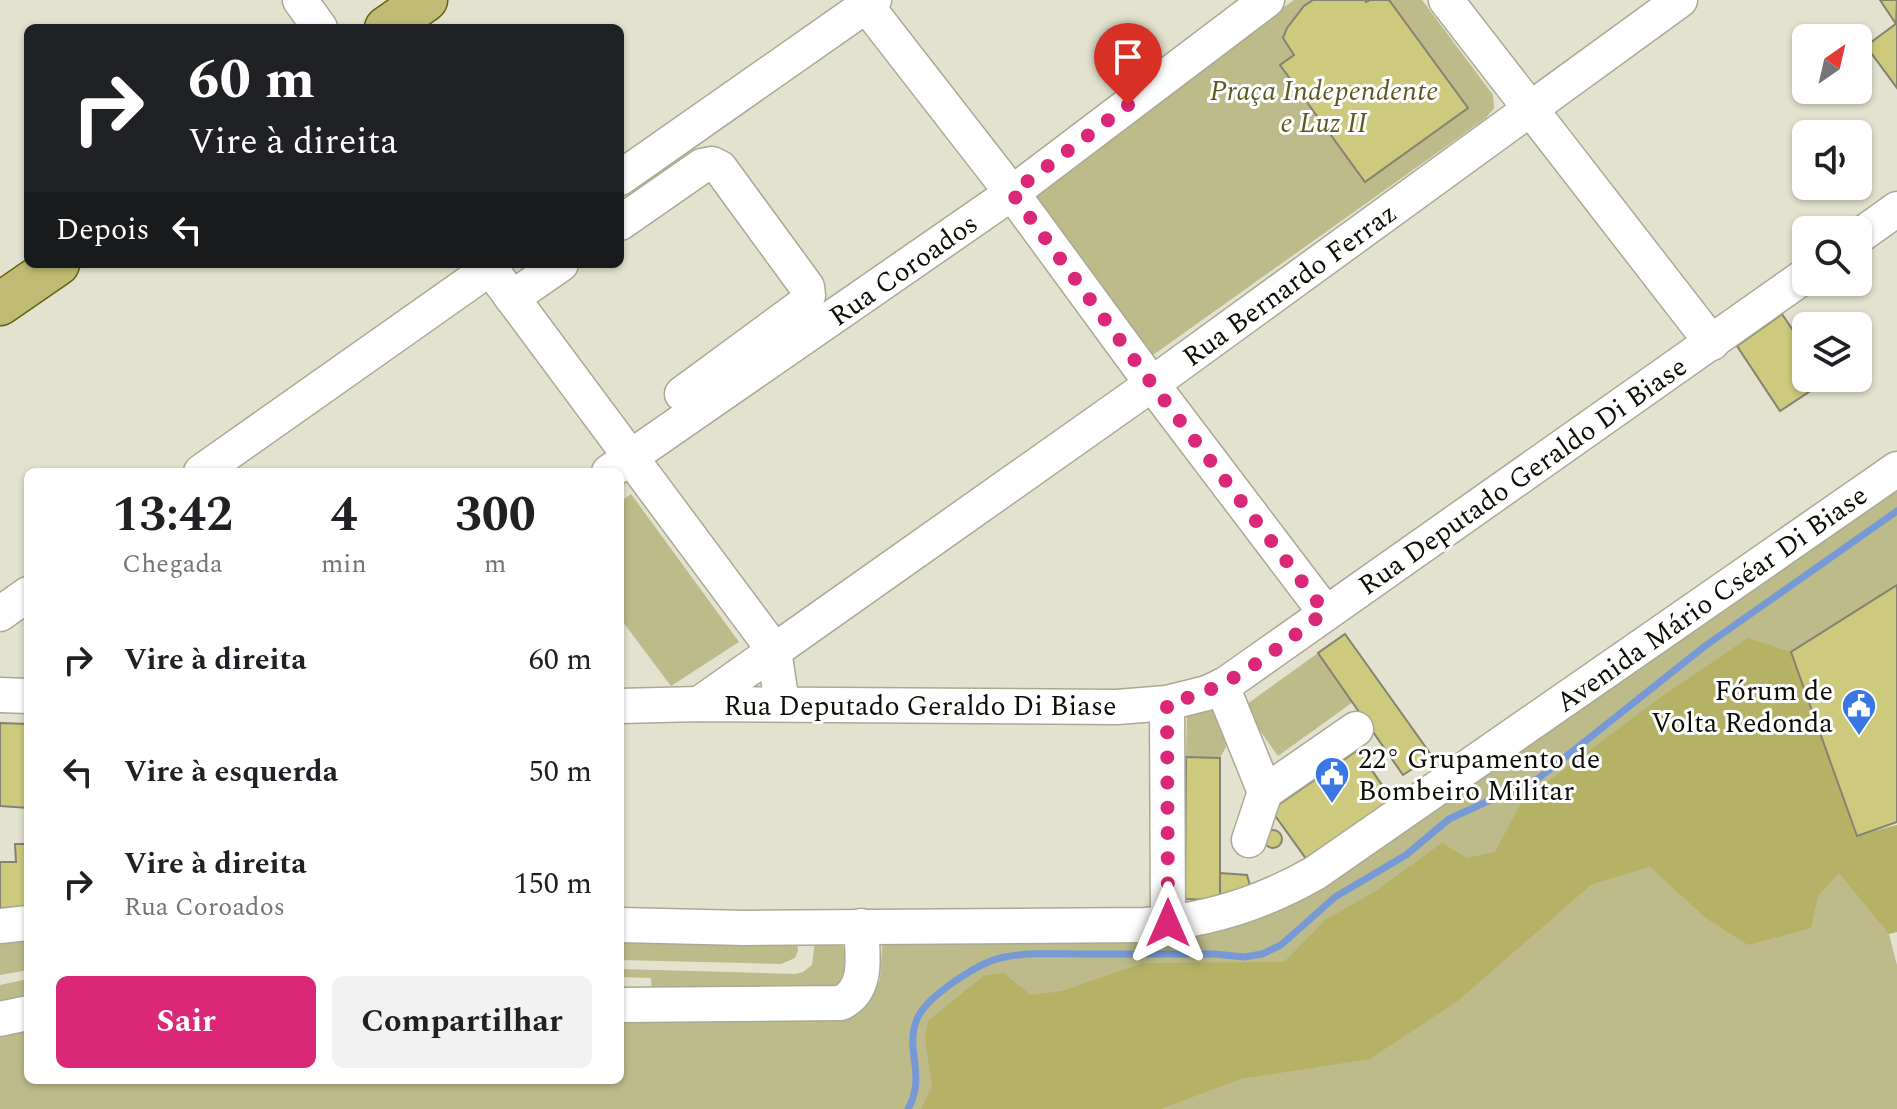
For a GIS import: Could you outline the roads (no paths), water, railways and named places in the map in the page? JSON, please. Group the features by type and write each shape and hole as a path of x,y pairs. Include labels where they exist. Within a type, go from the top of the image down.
{"main road":[{"path":"392,24 426,0"},
{"path":"0,304 52,268"}],"street":[{"path":"300,0 317,24"},
{"name":"Rua Coroados","path":"620,456 1012,193 1267,0"},
{"path":"1446,0 1712,343"},
{"name":"Rua Bernardo Ferraz","path":"699,704 1152,384 1680,0"},
{"path":"624,175 867,2 1325,612"},
{"path":"620,456 803,305 808,296 807,287 720,168 712,164 702,166 624,220"},
{"path":"1872,227 1897,209"},
{"path":"207,468 487,268"},
{"path":"493,268 620,456 774,650 782,704"},
{"path":"512,298 555,268"},
{"name":"Rua Deputado Geraldo Di Biase","path":"624,706 1085,707 1167,703 1195,697 1222,686 1792,285"},
{"name":"Avenida Mário Cséar Di Biase","path":"624,925 1168,923 1198,920 1234,910 1277,893 1315,873 1897,469"},
{"path":"0,614 24,597"},
{"path":"1222,686 1265,792"},
{"path":"0,695 24,696"},
{"path":"1167,703 1168,923"},
{"path":"1249,840 1265,792 1356,729"},
{"path":"0,926 24,923"},
{"path":"624,1005 841,1003 852,996 860,983 861,926"},
{"path":"0,1019 24,1014"}],"waterway":[{"path":"908,1109 916,1085 913,1041 917,1019 931,1000 969,972 994,960 1025,954 1214,954 1244,957 1262,954 1281,945 1335,897 1406,855 1449,819 1539,778 1705,646 1897,511"}],"place":[{"name":"Fórum de Volta Redonda","path":"1859,737"},
{"name":"22° Grupamento de Bombeiro Militar","path":"1332,805"}],"park label":[{"name":"Praça Independente e Luz II","path":"1324,106"}]}
